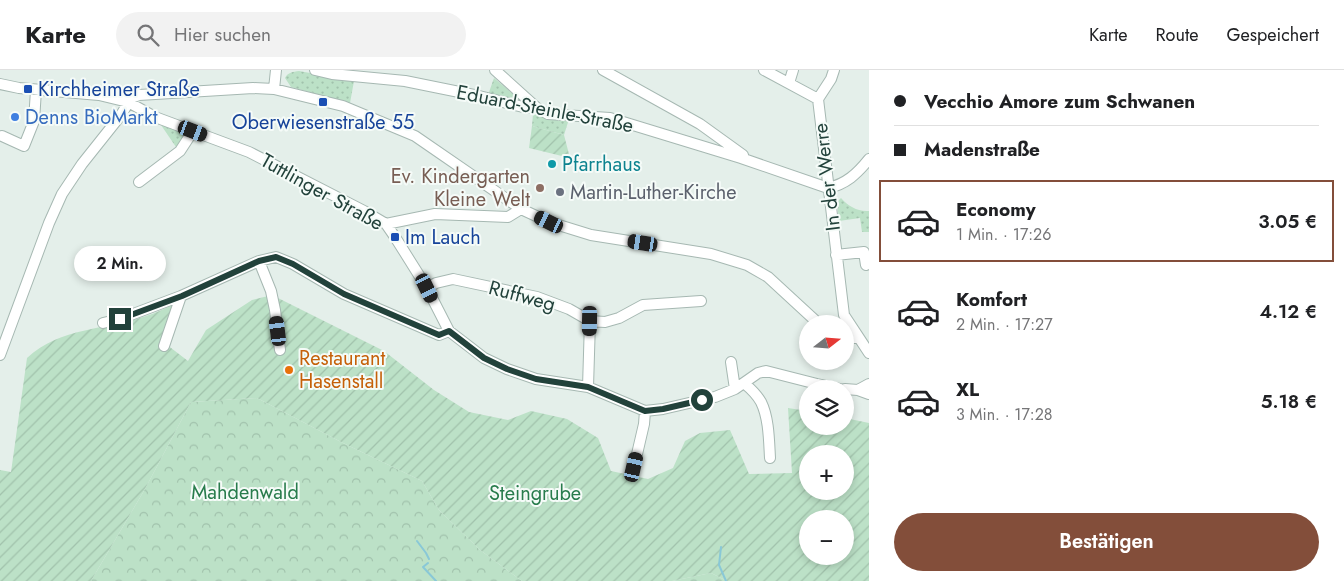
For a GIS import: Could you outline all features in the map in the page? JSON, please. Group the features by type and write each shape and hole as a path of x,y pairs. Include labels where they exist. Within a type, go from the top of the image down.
{"street":[{"path":"274,89 276,70"},
{"name":"Eduard-Steinle-Straße","path":"315,70 332,74 404,81 523,107 537,108 548,114 610,118 741,158 828,188"},
{"path":"495,70 537,108"},
{"path":"602,70 700,124 743,155 741,158"},
{"path":"764,70 818,99 831,79 834,70"},
{"path":"789,83 793,70"},
{"name":"Tuttlinger Straße","path":"0,84 36,90 99,95 128,102 155,117 257,156 314,184 386,224 427,288 449,331 484,358 507,369 536,379 588,387 645,411"},
{"path":"0,355 49,222 62,194 82,164 121,115 131,98 139,95 253,88 274,89 344,106 415,136 521,209 574,231 711,254 747,265 768,277 808,315"},
{"path":"2,136 24,146 34,121 36,90"},
{"name":"In der Werre","path":"818,99 844,315 869,353"},
{"path":"139,182 180,151 193,131"},
{"path":"828,188 841,185 852,178 869,159"},
{"path":"386,224 434,214 508,217 521,209"},
{"name":"In der Werre","path":"836,255 864,252 866,265"},
{"path":"104,323 182,296 259,261 276,257 293,264 344,294 439,335 449,331"},
{"path":"259,261 271,291 276,310 280,350"},
{"name":"Ruffweg","path":"427,288 436,283 453,279 537,297 569,309 590,321"},
{"path":"164,346 182,296"},
{"path":"588,387 590,321 605,322 619,318 643,305 701,301"},
{"path":"731,362 736,389"},
{"path":"634,467 644,424 645,411 689,404 736,389 766,370 805,380"},
{"path":"745,384 758,397 762,406 770,458"},
{"path":"858,390 869,384"},
{"path":"854,390 869,394"}],"green space":[{"path":"299,71 354,81 350,103 291,87 285,78 286,76 289,73"},
{"path":"494,78 525,104 488,95"},
{"path":"533,114 569,119 564,135 532,126"},
{"path":"161,125 189,135 178,150"},
{"path":"532,126 564,135 570,158 529,148"},
{"path":"841,198 854,208 861,211 869,211 869,232 862,232 860,218 839,221 837,202"},
{"name":"Steingrube","path":"272,295 384,351 434,390 469,412 508,420 531,411 567,419 598,438 611,471 648,479 673,468 685,441 700,433 730,430 749,474 792,473 788,408 799,410 799,435 854,435 854,420 869,423 869,581 727,581 711,573 672,581 522,581 480,550 439,510 422,481 343,443 257,398 191,402 145,489 91,581 0,581 0,470 11,472 27,358 54,340 84,331 131,321 175,304 162,341 188,361 206,330 252,300"},
{"name":"Mahdenwald","path":"257,398 343,443 422,481 439,510 480,550 522,581 91,581 145,489 191,402"},
{"path":"711,573 727,581 672,581"}],"waterway":[{"path":"417,541 429,559"},
{"path":"721,547 719,565 726,581"},
{"path":"428,563 423,567 436,581"}],"place":[{"name":"Kirchheimer Straße","path":"28,89"},
{"name":"Oberwiesenstraße 55","path":"323,102"},
{"name":"Denns BioMarkt","path":"15,117"},
{"name":"Pfarrhaus","path":"552,164"},
{"name":"Ev. Kindergarten Kleine Welt","path":"540,188"},
{"name":"Martin-Luther-Kirche","path":"560,192"},
{"name":"Im Lauch","path":"395,237"},
{"name":"Restaurant Hasenstall","path":"289,370"}],"route":[{"path":"120,319 182,296 259,261 276,257 293,264 344,294 392,315 439,335 449,331 484,358 507,369 536,379 588,387 645,411 702,400"}]}
